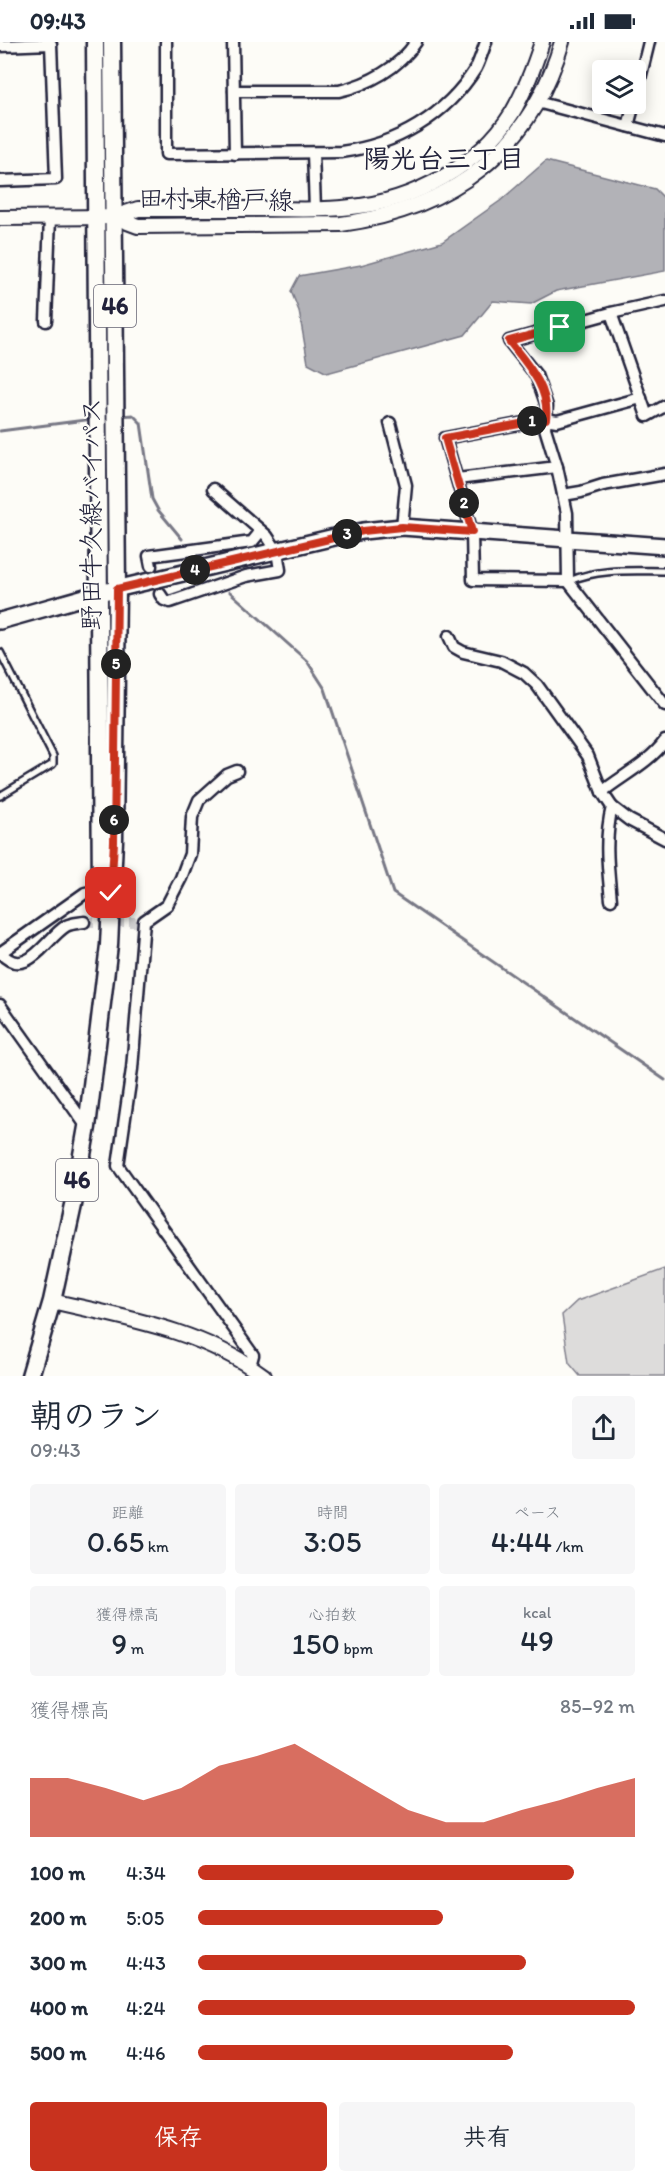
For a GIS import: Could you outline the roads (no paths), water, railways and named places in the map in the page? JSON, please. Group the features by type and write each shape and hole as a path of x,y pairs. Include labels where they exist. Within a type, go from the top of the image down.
{"main road":[{"name":"野田牛久線バイパス","path":"94,1058 101,890 95,42"},
{"name":"野田牛久線バイパス","path":"30,1376 52,1301 73,1205 87,1126 109,945 114,842 117,589 112,42"},
{"path":"0,621 99,593 363,531 402,527 665,546"}],"street":[{"path":"166,42 166,154 314,153 364,149 394,139 421,124 443,107 476,67 486,42"},
{"path":"233,42 235,154"},
{"path":"234,90 339,91 353,88 386,72 399,62 416,42"},
{"name":"田村東楢戸線","path":"114,217 138,209 353,207 391,199 431,184 477,153 510,115 525,89 543,42"},
{"name":"田村東楢戸線","path":"114,217 138,226 341,224 400,212 443,194 460,184 485,165 509,141 537,102 551,77 562,42"},
{"path":"644,60 649,42"},
{"path":"0,46 51,44 56,179 0,181"},
{"path":"537,102 665,136"},
{"path":"628,126 631,114"},
{"path":"314,153 315,209"},
{"path":"46,321 50,217"},
{"path":"0,218 114,217"},
{"path":"665,301 509,341 536,375 547,406 545,428 557,467 567,513 568,581 665,705"},
{"path":"611,313 647,416 665,406"},
{"path":"568,581 473,580 472,532 445,438 546,419 557,421 641,398"},
{"path":"390,423 406,485 402,527"},
{"path":"457,479 557,467"},
{"path":"563,495 665,474"},
{"path":"160,594 164,600 170,602 246,576 280,570 277,551 261,531 213,489"},
{"path":"152,566 149,556 252,542 261,531"},
{"path":"449,636 454,647 463,652 501,662 524,673 537,685 588,756 602,792 612,807 629,820 665,838"},
{"path":"602,792 622,775 635,770 665,741"},
{"path":"237,771 227,775 199,800 192,817 190,854 182,878 167,905 140,922 132,1069 118,1166 253,1354 250,1366"},
{"path":"611,900 606,841 612,807"},
{"path":"84,922 65,927 35,955 26,960 16,962 7,960 0,953 85,893 101,890"},
{"path":"0,1005 87,1126"},
{"path":"52,1301 142,1322 212,1344 264,1376"}],"lane":[{"path":"568,581 584,574 665,571"},
{"path":"0,652 53,756 53,764 0,796"}],"waterway":[{"path":"120,416 133,415 141,423 152,499 182,539"},
{"path":"0,431 93,419"},
{"path":"230,592 307,661 325,689 393,893 665,1080"}],"tunnel":[{"path":"84,922 136,922"}],"district":[{"name":"陽光台三丁目","path":"444,159"}]}
